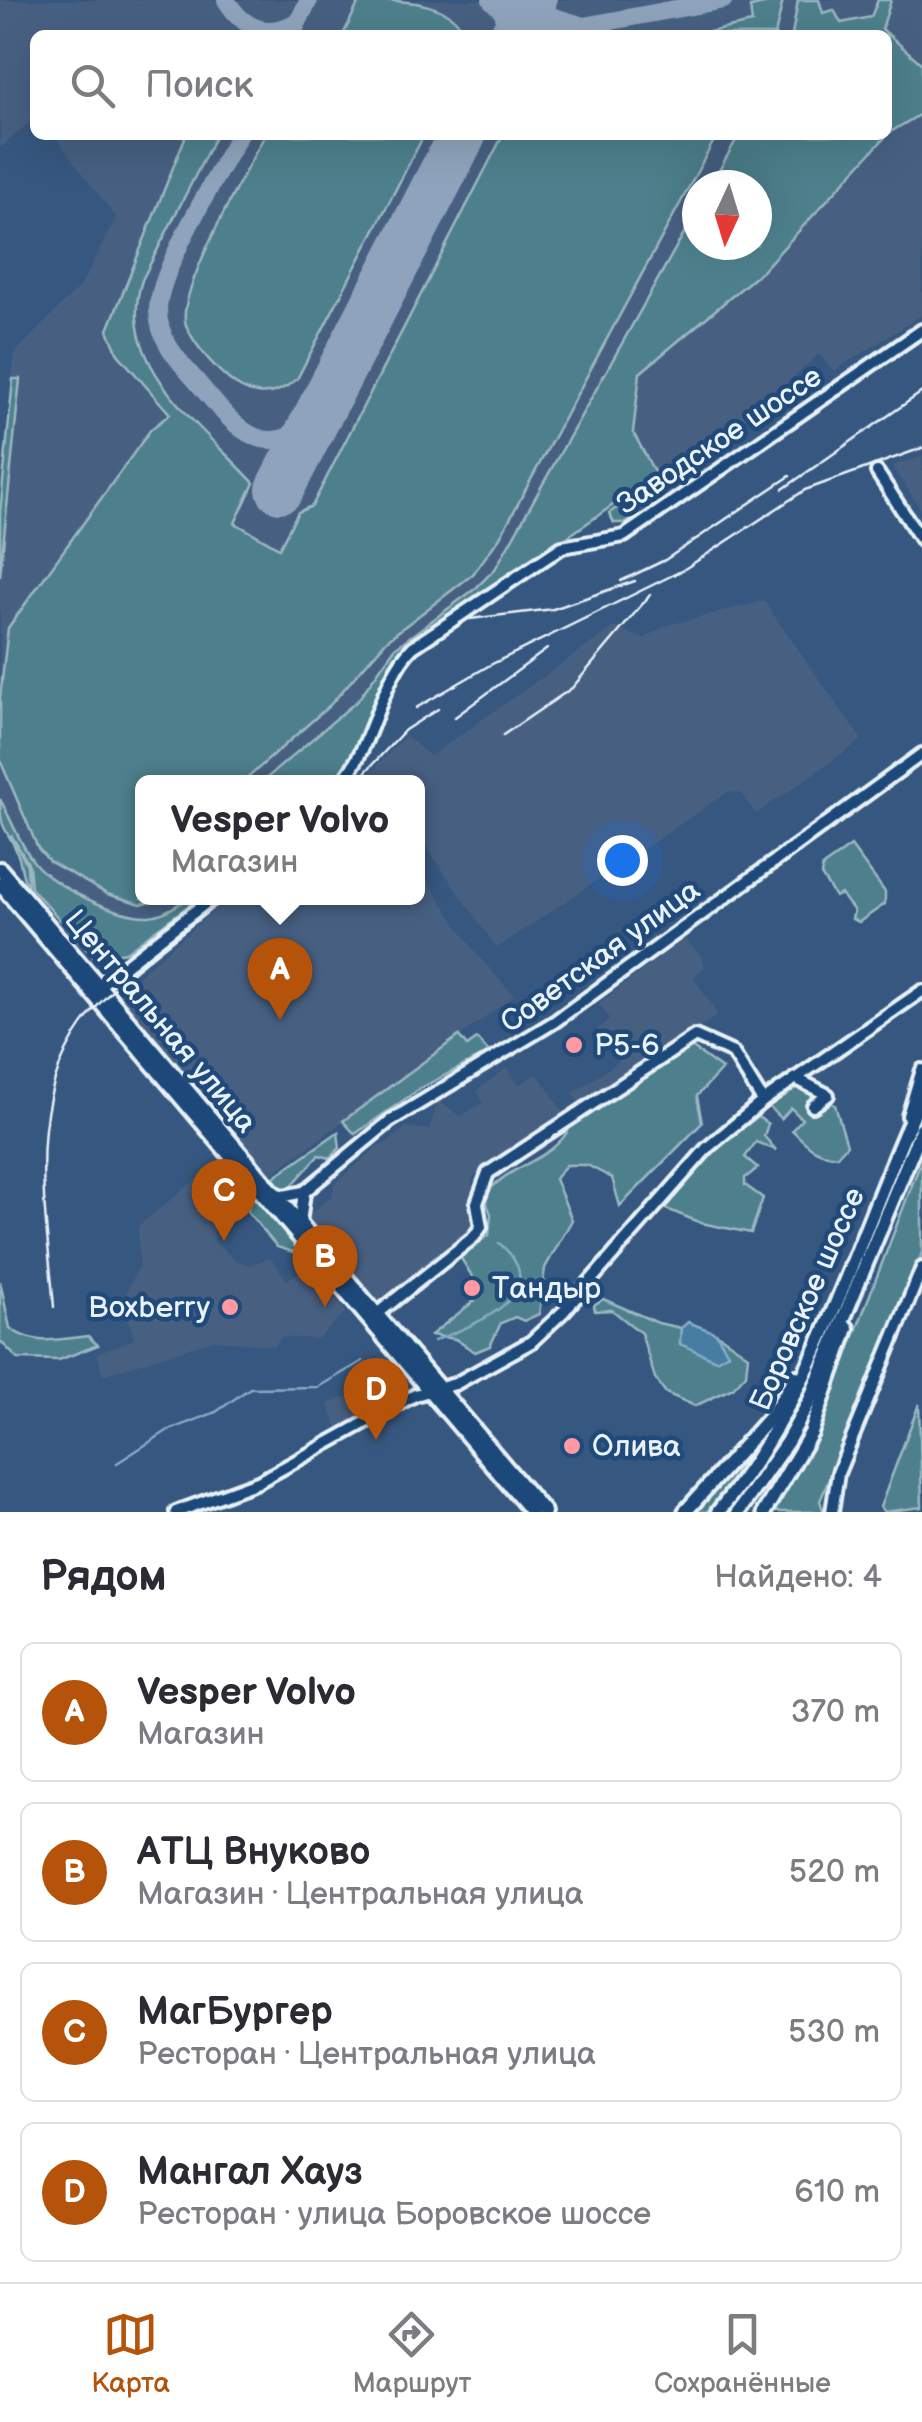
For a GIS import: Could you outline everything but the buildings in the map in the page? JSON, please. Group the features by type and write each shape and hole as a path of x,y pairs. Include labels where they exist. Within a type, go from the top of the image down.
{"main road":[{"name":"Центральная улица","path":"0,869 81,964 94,987 434,1389"},
{"name":"Центральная улица","path":"0,884 274,1192 377,1314 434,1389"},
{"name":"Боровское шоссе","path":"738,1512 794,1431 850,1311 918,1130 922,1095"},
{"name":"Боровское шоссе","path":"718,1512 784,1418 918,1130"},
{"path":"764,1512 811,1433 846,1341 850,1311"},
{"path":"685,1512 771,1416 827,1329"},
{"path":"434,1389 532,1512"},
{"path":"434,1389 544,1512"}],"street":[{"name":"Заводское шоссе","path":"346,775 378,718 399,666 413,647 562,547 624,536 922,330"},
{"path":"877,472 922,541"},
{"name":"Советская улица","path":"304,1192 390,1121 554,1022 922,754"},
{"path":"94,987 128,966 203,905"},
{"path":"81,964 102,972 128,966"},
{"path":"176,1512 258,1482 434,1389 494,1364 544,1331 680,1174 764,1101 919,992"},
{"path":"377,1314 474,1237 480,1226 477,1202 488,1173 694,1036 733,1052 764,1101"},
{"path":"918,1130 922,1070"},
{"path":"795,1078 828,1095 812,1106"},
{"path":"274,1192 284,1196 304,1192 300,1223"},
{"path":"832,1512 838,1473 922,1268"}],"shaded area":[{"path":"0,0 922,0 922,315 834,371 819,354 755,412 671,472 447,612 279,775 135,775 135,905 185,905 126,953 93,959 28,888 27,865 0,816 0,489 15,353 81,285 116,218 58,140 892,140 892,30 30,30 30,122 0,148"},
{"path":"922,457 922,511 892,466"},
{"path":"764,601 862,740 756,814 741,793 728,792 497,948 425,845 425,775 367,775 406,736 430,756 614,627 644,639 664,626"},
{"path":"425,876 475,952 514,996 269,1176 117,998 119,992 220,905 425,905"},
{"path":"685,939 702,957 705,966 694,978 718,1015 550,1130 479,1172 472,1178 473,1231 377,1307 304,1219 332,1196 334,1184 374,1150 372,1147 384,1145 406,1127 429,1130 438,1101 460,1116 483,1103 477,1090 507,1068 519,1085 537,1073 564,1112 579,1102 573,1093 619,1061 597,1029 610,1020 599,1003"},
{"path":"209,1169 231,1192 210,1211 216,1243 235,1260 251,1265 270,1257 287,1280 309,1265 346,1312 317,1339 281,1337 274,1346 214,1340 103,1375 97,1353 134,1339 122,1301 139,1266 138,1226"},
{"path":"688,1322 716,1333 728,1353 716,1360 680,1344 681,1328"},
{"path":"371,1388 378,1400 372,1404 374,1408 338,1428 327,1404"}],"green space":[{"path":"360,0 422,4 449,15 462,30 345,30"},
{"path":"783,0 776,30 718,30 752,23 750,7"},
{"path":"798,0 819,0 823,13 834,10 841,23 871,17 878,0 891,0 883,30 793,30"},
{"path":"892,38 922,64 922,113 892,131"},
{"path":"184,140 213,140 142,280 137,311 141,339 168,392 254,483 235,523 279,548 298,512 312,506 500,140 714,140 698,170 682,170 682,200 500,537 473,574 387,640 330,705 251,775 135,775 135,902 107,894 49,861 38,848 0,760 0,697 8,628 151,429 170,414 118,354 108,330"},
{"path":"262,140 421,140 297,379 282,389 259,393 235,384 207,357 186,325 191,288 215,231"},
{"path":"736,140 883,140 762,271 640,373 633,432 656,475 407,649 354,757 337,775 270,775 358,700 395,648 476,588 495,569 682,237 682,260 772,260 772,170 719,170"},
{"path":"13,379 20,379 0,576 0,513"},
{"path":"647,487 651,490 650,498 627,523 614,523 609,513"},
{"path":"0,799 33,861 54,880 86,899 121,912 149,916 178,905 190,905 126,952 94,957 31,888 29,865 11,835 27,865 28,888 0,811"},
{"path":"851,846 885,892 885,904 859,922 852,919 854,911 841,894 835,897 821,875 823,866"},
{"path":"459,1036 467,1046 477,1039 489,1052 421,1088 355,1134 343,1121"},
{"path":"690,1046 722,1069 697,1096 702,1123 620,1206 612,1178 587,1165 566,1165 555,1179 572,1220 545,1268 539,1314 524,1321 515,1317 501,1323 490,1346 475,1352 455,1339 431,1335 483,1294 459,1255 489,1235 491,1214 484,1197 493,1186 552,1148 570,1127"},
{"path":"798,1082 835,1105 847,1145 837,1156 816,1150 792,1130 802,1119 791,1108 781,1119 768,1106"},
{"path":"758,1117 768,1124 764,1136 776,1150 756,1142 745,1157 758,1168 745,1178 745,1185 763,1198 751,1233 701,1223 664,1208 732,1133"},
{"path":"338,1132 340,1148 330,1158 319,1155 287,1191 271,1179"},
{"path":"922,1159 922,1253 820,1501 824,1512 773,1512 813,1443"},
{"path":"255,1198 299,1248 293,1252 277,1247 248,1212 249,1202"},
{"path":"0,1281 10,1328 19,1334 47,1340 88,1336 98,1345 59,1360 18,1359 0,1341"},
{"path":"603,1299 658,1323 681,1328 680,1344 727,1353 716,1333 748,1355 746,1374 733,1388 695,1406 666,1393 655,1378 641,1333 612,1310 595,1311 594,1305"},
{"path":"919,1404 922,1507 884,1512 880,1507"},
{"path":"770,1427 707,1512 692,1512 761,1435"}],"waterway":[{"path":"434,1341 488,1316 515,1292 519,1278 515,1261 499,1243"},
{"path":"117,1463 167,1431 216,1412 250,1388 318,1387 363,1361"}],"taxiway":[{"path":"226,0 240,18 257,28 276,29 298,21"},
{"path":"294,30 309,0"},
{"path":"491,0 503,12 508,30"},
{"path":"499,0 584,26 724,0"},
{"path":"563,30 574,28"},
{"path":"236,140 168,272 158,310 162,331 177,358 212,399 253,436 283,438 319,412"}],"runway":[{"path":"517,30 533,0"},
{"path":"280,489 459,140"}],"railway":[{"path":"783,489 922,392"},
{"path":"416,708 490,665 683,570 805,490 922,448"},
{"path":"621,581 665,560 790,476"},
{"path":"470,619 553,609 635,581"},
{"path":"503,735 572,688 650,595"},
{"path":"455,717 547,649"},
{"path":"363,775 405,730 438,709"},
{"path":"54,1307 43,1154 55,1079 70,1044 92,1012 139,967 216,905"}],"place":[{"name":"Vesper Volvo","path":"280,1020"},
{"name":"Р5-6","path":"574,1045"},
{"name":"МагБургер","path":"224,1241"},
{"name":"Тандыр","path":"472,1288"},
{"name":"Boxberry","path":"230,1307"},
{"name":"АТЦ Внуково","path":"325,1307"},
{"name":"Мангал Хауз","path":"376,1440"},
{"name":"Олива","path":"572,1446"}]}
